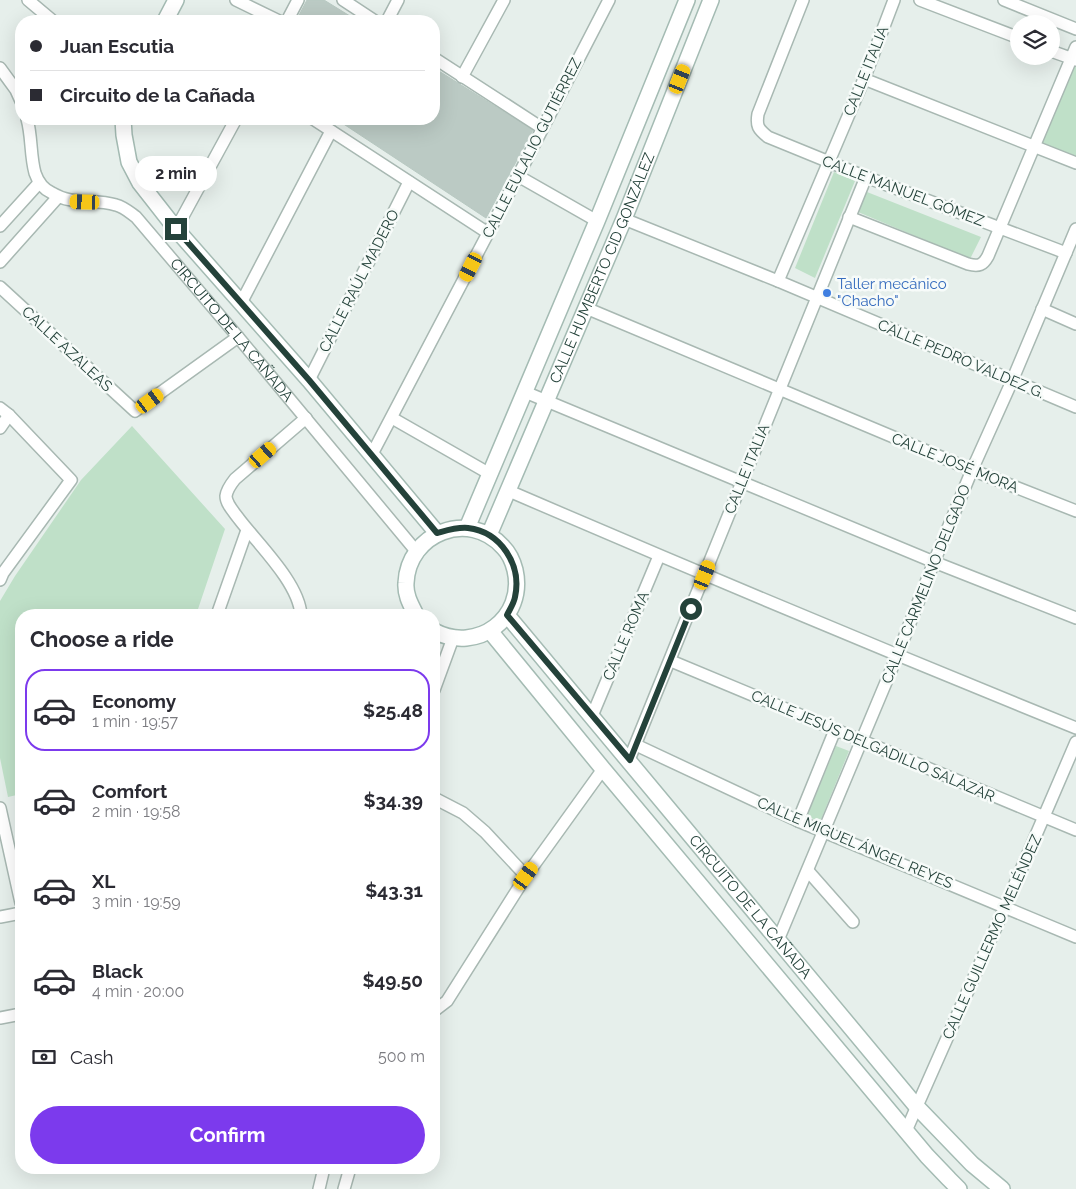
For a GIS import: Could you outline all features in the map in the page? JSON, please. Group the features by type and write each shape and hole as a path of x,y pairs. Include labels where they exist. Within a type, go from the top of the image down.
{"street":[{"path":"28,0 46,15"},
{"path":"168,15 176,0"},
{"path":"236,0 267,15"},
{"path":"290,15 298,0"},
{"path":"342,0 366,15"},
{"path":"390,15 398,0"},
{"path":"462,76 504,0"},
{"name":"CALLE EULALIO GUTIÉRREZ","path":"371,456 609,0"},
{"name":"CALLE HUMBERTO CID GONZÁLEZ","path":"467,528 597,221 687,0"},
{"path":"695,0 709,5"},
{"name":"CALLE MANUEL GÓMEZ","path":"803,0 758,114 756,122 760,131 768,137 828,162 1066,253"},
{"name":"CALLE ITALIA","path":"778,281 864,79 894,0"},
{"path":"920,0 1010,35"},
{"path":"1004,0 1076,30"},
{"name":"CALLE HUMBERTO CID GONZÁLEZ","path":"489,535 624,219 709,5"},
{"path":"849,217 968,264 980,266 988,256 1034,146 1074,59 1076,47"},
{"path":"1060,54 1074,59"},
{"path":"440,62 542,128"},
{"path":"0,68 15,89"},
{"path":"864,79 1076,163"},
{"path":"0,226 40,183 35,172 29,125"},
{"name":"CIRCUITO DE LA CAÑADA","path":"123,125 129,162 140,183 176,229 309,380 437,533"},
{"path":"176,229 233,125"},
{"path":"322,125 488,233"},
{"path":"241,304 331,130"},
{"path":"630,136 653,146"},
{"path":"518,176 597,221"},
{"name":"CALLE ITALIA","path":"630,760 866,177"},
{"name":"CALLE RAÚL MADERO","path":"309,380 409,182"},
{"name":"CIRCUITO DE LA CAÑADA","path":"40,183 47,191 58,197 71,201 115,204 126,209 136,217 416,551"},
{"path":"0,262 58,197"},
{"name":"CALLE PEDRO VALDEZ G.","path":"624,219 778,281 1076,407"},
{"name":"CALLE CARMELINO DELGADO","path":"778,940 862,741 972,470 1074,237"},
{"name":"CALLE AZALEAS","path":"0,287 135,412 238,337"},
{"name":"CALLE JOSÉ MORA","path":"586,308 972,470 1076,511"},
{"path":"1042,310 1076,324"},
{"path":"525,392 934,562 1076,618"},
{"path":"0,428 5,412 71,480 3,573 0,580"},
{"path":"300,609 286,576 229,506 226,496 229,487 235,479 306,418"},
{"path":"392,418 490,474"},
{"path":"509,490 659,556 897,656 1076,728"},
{"path":"413,609 409,601 406,584 408,567 416,551 437,533 452,529 467,528 478,530 489,535 504,547 513,562 517,580 515,598 507,615 500,624 480,636 467,639 440,634"},
{"path":"219,609 247,530"},
{"name":"CALLE ROMA","path":"592,716 659,556"},
{"name":"CIRCUITO DE LA CAÑADA","path":"507,615 630,760 917,1107 972,1164 1002,1189"},
{"name":"CIRCUITO DE LA CAÑADA","path":"490,631 927,1156 960,1189"},
{"path":"440,674 453,638"},
{"name":"CALLE JESÚS DELGADILLO SALAZAR","path":"671,661 1076,830"},
{"path":"798,821 835,730"},
{"name":"CALLE GUILLERMO MELÉNDEZ","path":"906,1131 1076,742"},
{"name":"CALLE MIGUEL ÁNGEL REYES","path":"636,745 798,821 1076,937"},
{"path":"440,1006 446,1001 526,876 603,769"},
{"path":"440,801 463,813 485,832 526,876"},
{"path":"0,808 1,821 15,878"},
{"path":"808,871 853,922"},
{"path":"0,917 15,914"},
{"path":"0,1018 15,1015"},
{"path":"319,1189 323,1174"},
{"path":"344,1189 348,1174"}],"green space":[{"path":"1072,65 1076,67 1076,161 1038,146"},
{"path":"834,172 855,181 815,278 795,268"},
{"path":"867,192 981,237 970,259 858,212"},
{"path":"132,426 225,529 198,609 15,609 15,795 8,797 0,758 0,601 81,480"},
{"path":"836,746 849,751 820,822 807,816"}],"building":[{"path":"307,0 324,0 348,15 299,15"},
{"path":"440,72 533,130 486,218 345,125 440,125"}],"place":[{"name":"Taller mecánico \"Chacho\"","path":"827,293"}],"route":[{"path":"176,229 309,380 437,533 452,529 467,528 478,530 489,535 504,547 513,562 517,580 515,598 507,615 630,760 691,609"}]}
